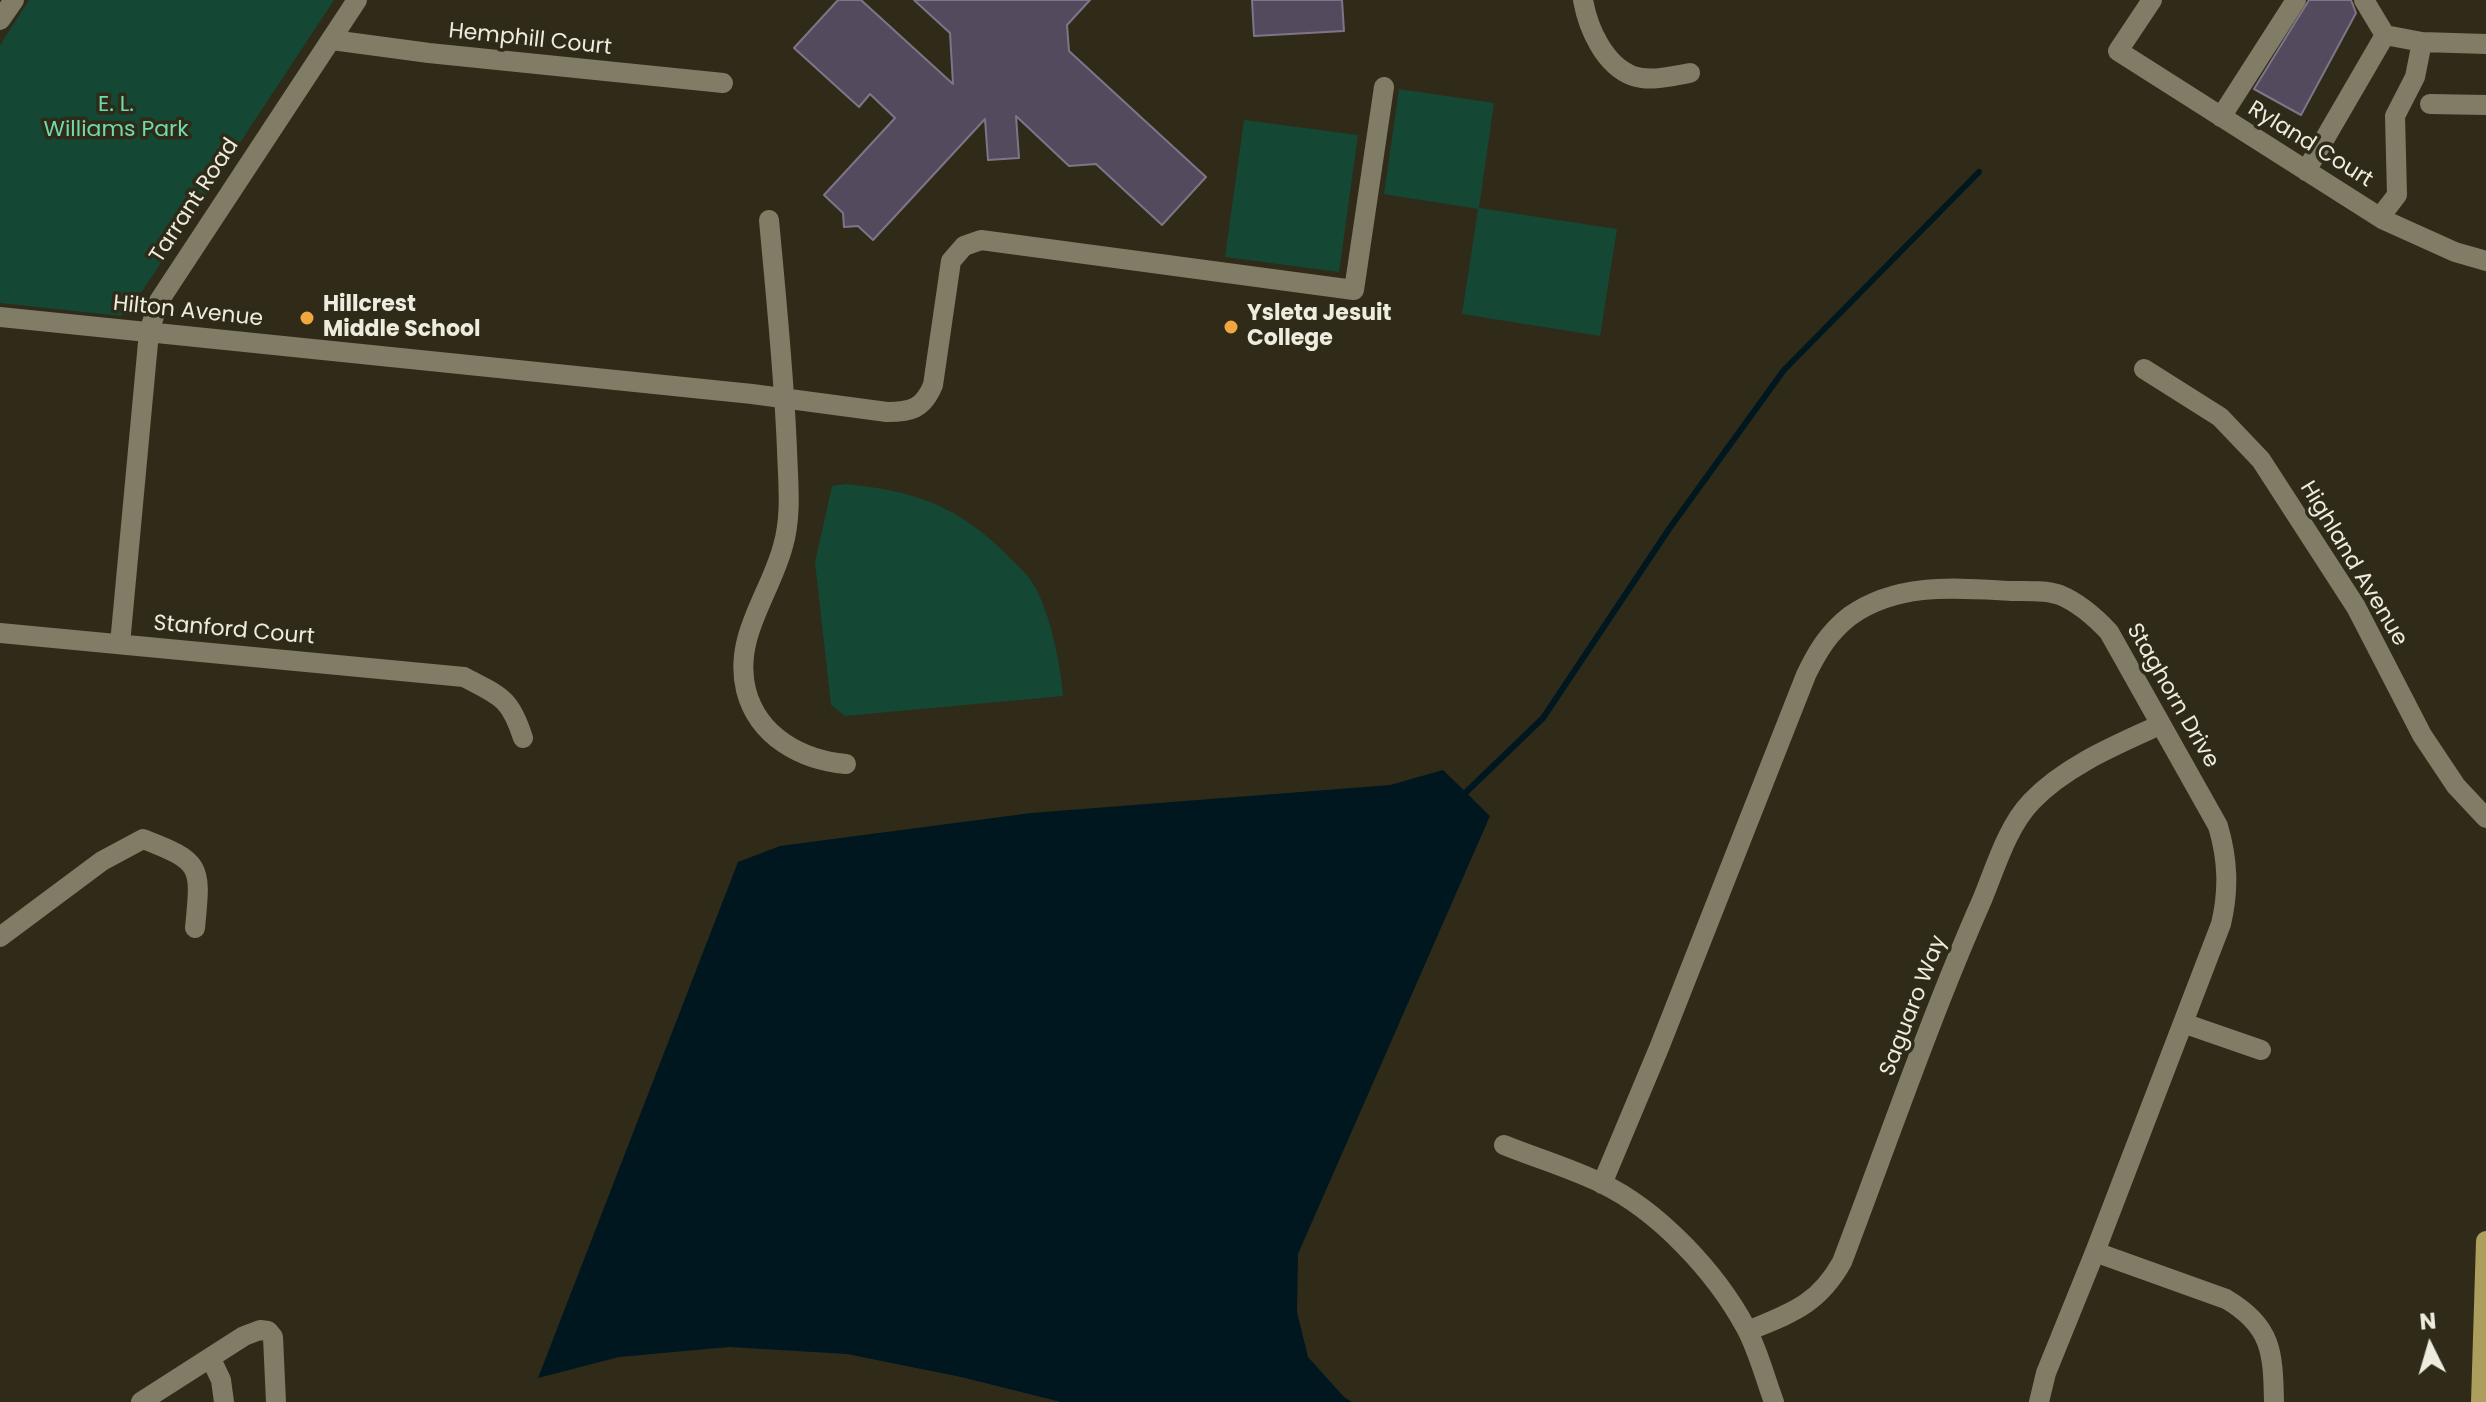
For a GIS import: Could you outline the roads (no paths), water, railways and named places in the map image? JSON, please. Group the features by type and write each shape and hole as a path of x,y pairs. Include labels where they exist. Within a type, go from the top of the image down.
{"main road":[{"path":"2481,1402 2486,1241"}],"street":[{"path":"0,20 14,0"},
{"name":"Tarrant Road","path":"120,644 149,332 159,301 357,0"},
{"path":"1583,0 1589,25 1597,41 1618,67 1647,78 1690,73"},
{"name":"Ryland Court","path":"2152,0 2118,51 2380,217 2455,252 2486,261"},
{"path":"2221,117 2296,0"},
{"path":"2364,0 2385,35 2422,42 2486,44"},
{"path":"2306,171 2385,35"},
{"name":"Hemphill Court","path":"332,40 723,83"},
{"path":"2380,217 2397,195 2395,116 2415,77 2422,42"},
{"name":"Hilton Avenue","path":"0,317 907,412 920,407 933,385 951,261 964,246 981,240 1354,290 1384,87"},
{"path":"2430,104 2486,105"},
{"path":"769,220 785,399 789,516 774,576 744,645 743,674 752,704 779,740 805,756 846,764"},
{"name":"Highland Avenue","path":"2144,369 2220,417 2261,460 2356,607 2422,735 2456,786 2486,818"},
{"name":"Staghorn Drive","path":"1602,1184 1806,675 1820,647 1851,615 1877,601 1925,588 2060,595 2094,616 2109,632 2218,826 2225,850 2228,879 2221,924 2046,1373 2039,1402"},
{"name":"Stanford Court","path":"0,633 464,677 501,696 515,712 523,738"},
{"name":"Saguaro Way","path":"1748,1331 1799,1310 1817,1297 1842,1262 1972,922 2012,830 2028,805 2050,784 2076,767 2160,725"},
{"path":"0,937 102,861 143,839 172,850 192,863 199,879 195,928"},
{"path":"2183,1023 2261,1050"},
{"path":"1504,1145 1602,1184 1631,1202 1685,1247 1713,1279 1748,1331 1774,1402"},
{"path":"2095,1252 2226,1299 2243,1309 2266,1336 2273,1359 2274,1402"},
{"path":"141,1402 244,1336 260,1330 268,1331 273,1337 276,1402"},
{"path":"211,1359 221,1380 224,1402"}],"water":[{"path":"1443,770 1490,816 1298,1254 1297,1312 1308,1357 1352,1402 1061,1402 961,1377 847,1354 729,1347 619,1357 538,1378 738,862 780,846 1031,813 1390,785"}],"waterway":[{"path":"1460,798 1543,718 1669,529 1784,370 1979,172"}],"place":[{"name":"Hillcrest Middle School","path":"307,318"},
{"name":"Ysleta Jesuit College","path":"1231,327"}],"park label":[{"name":"E. L. Williams Park","path":"116,118"}]}
